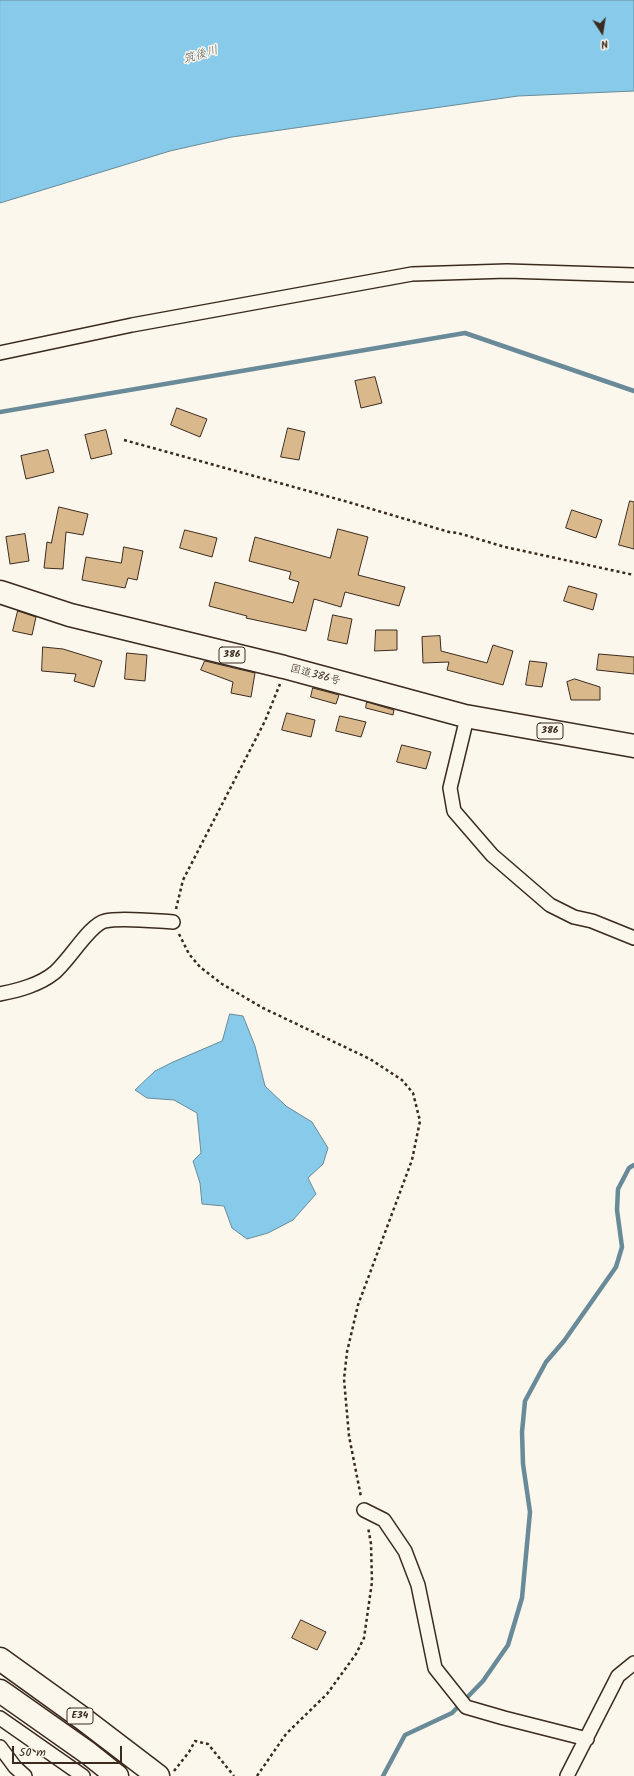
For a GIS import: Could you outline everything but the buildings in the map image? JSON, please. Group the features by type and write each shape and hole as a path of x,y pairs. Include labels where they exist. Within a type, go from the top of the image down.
{"highway":[{"name":"国道386号","path":"0,592 70,615 284,667 465,716 634,746"},
{"name":"E34","path":"0,1659 82,1718 158,1776"},
{"name":"E34","path":"0,1690 88,1753 116,1776"}],"street":[{"path":"0,353 132,325 412,274 487,271 634,275"},
{"path":"465,716 465,726 450,788 454,811 492,855 550,905 574,917 592,921 634,938"},
{"path":"0,994 25,988 53,974 67,961 93,927 104,921 172,922"},
{"path":"364,1510 384,1520 405,1551 418,1585 435,1668 466,1707 587,1739"},
{"path":"567,1776 618,1676 634,1663"},
{"path":"0,1718 83,1776"},
{"path":"0,1747 15,1767 25,1776"}],"path":[{"path":"124,440 505,547 634,575"},
{"path":"257,1776 286,1734 327,1694 356,1654 364,1638 372,1582 371,1544 349,1436 344,1379 347,1352 358,1305 412,1160 420,1121 413,1093 402,1080 370,1058 263,1008 222,984 200,967 189,954 172,922 183,880 265,720 283,678 284,667"},
{"path":"170,1776 189,1752 194,1741 208,1744 234,1776"}],"water":[{"name":"筑後川","path":"0,0 634,0 634,91 518,96 232,137 170,151 0,203"},
{"path":"230,1014 243,1016 255,1046 265,1086 286,1106 312,1122 328,1148 323,1164 308,1178 316,1194 293,1220 268,1233 247,1239 232,1228 224,1206 202,1204 200,1183 193,1161 201,1153 197,1113 174,1100 147,1098 135,1090 155,1071 222,1041"}],"waterway":[{"path":"0,412 465,333 634,391"},
{"path":"383,1776 405,1735 452,1713 483,1681 508,1645 522,1598 530,1512 523,1464 522,1432 525,1401 546,1362 564,1341 616,1267 622,1247 617,1210 618,1189 629,1168 634,1165"}]}
